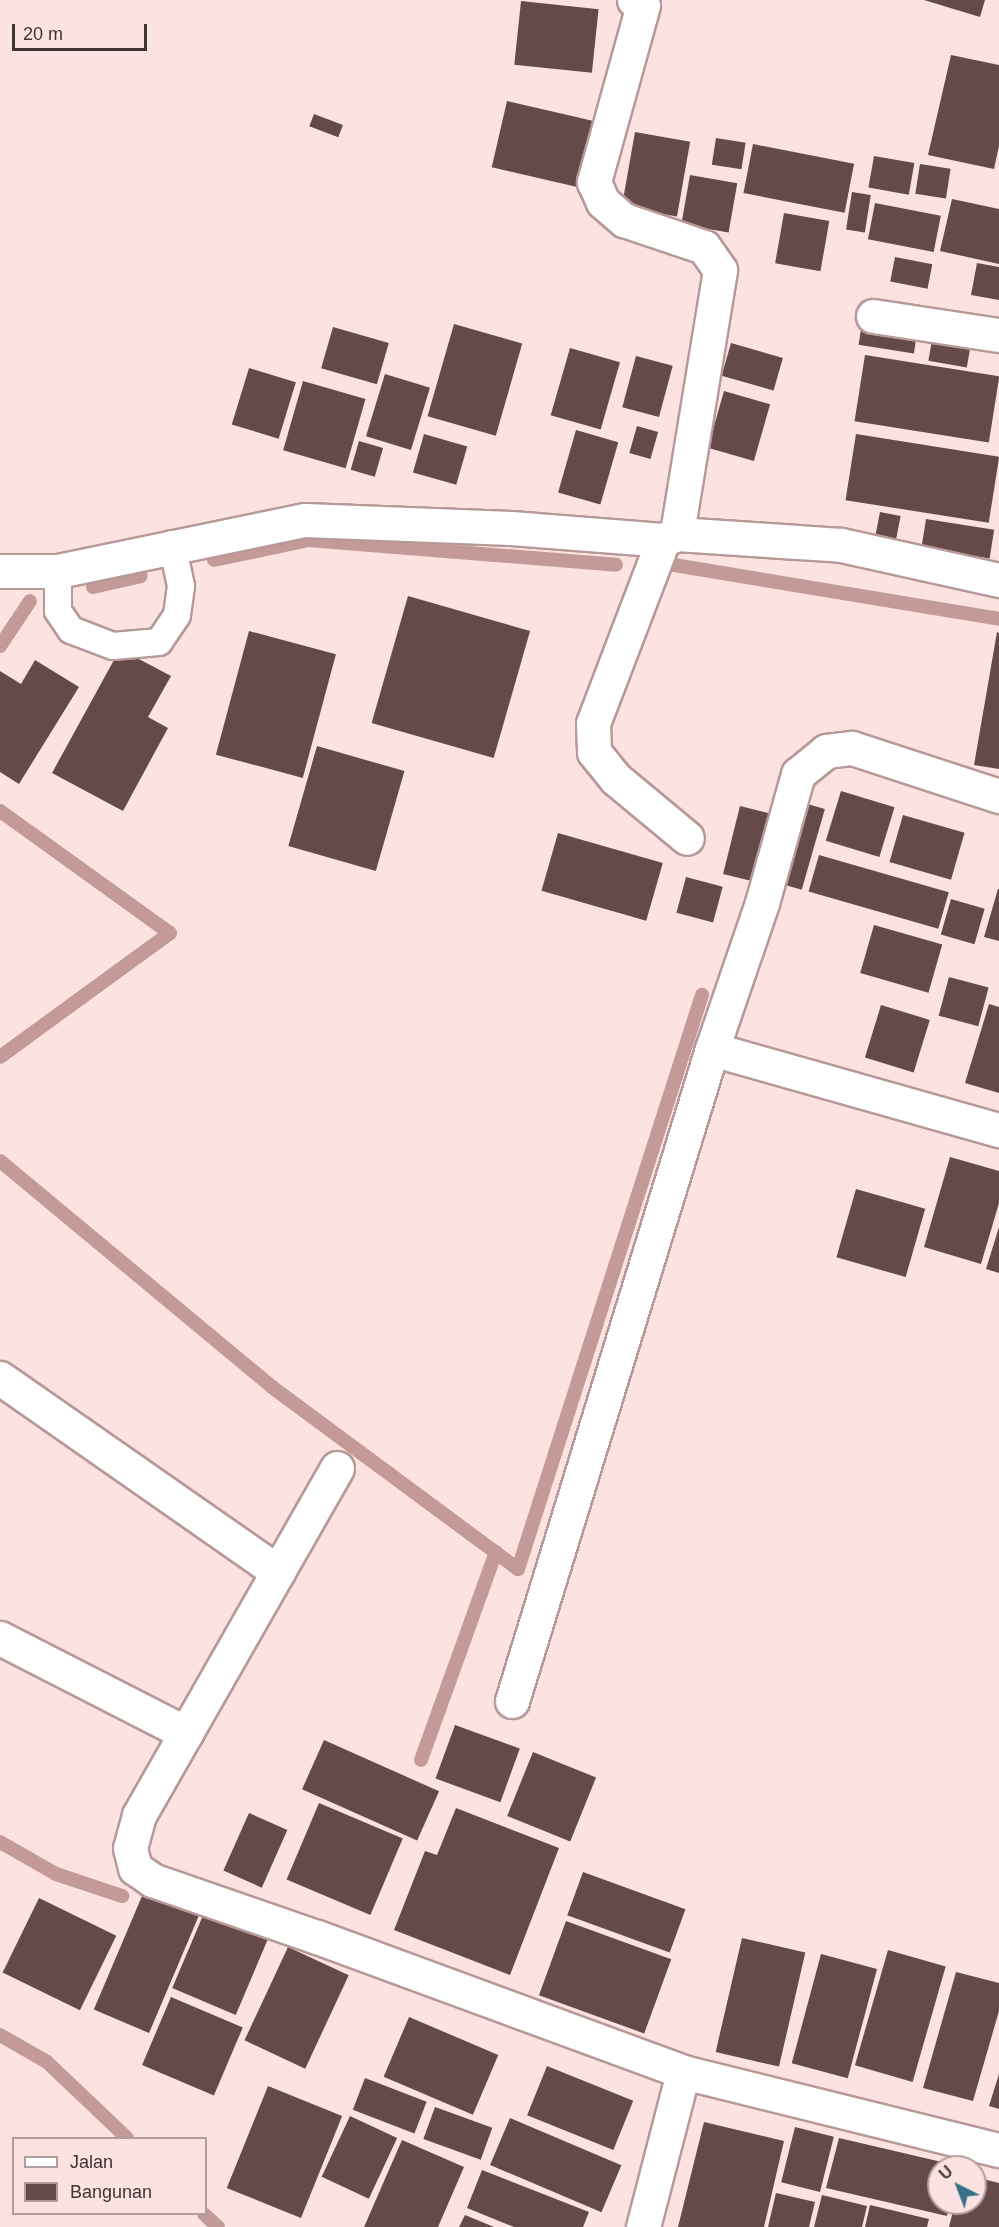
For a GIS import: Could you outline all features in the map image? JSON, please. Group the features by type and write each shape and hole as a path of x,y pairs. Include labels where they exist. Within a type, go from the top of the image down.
{"street":[{"path":"634,0 642,5 594,182 603,202 624,220 704,248 720,270 670,537 592,723 594,752 616,779 687,838"},
{"path":"873,316 999,335"},
{"path":"1,573 58,571 172,544 304,520 841,545 999,580"},
{"path":"512,1701 712,1049 762,903 798,774 826,751 852,748 999,796"},
{"path":"712,1049 999,1130"},
{"path":"0,1378 278,1572"},
{"path":"337,1467 139,1815 130,1848 135,1868 152,1880 317,1936 683,2072 999,2150"},
{"path":"0,1638 186,1733"},
{"path":"643,2227 683,2072"}],"lane":[{"path":"58,571 58,611 71,630 113,646 159,642 177,615 181,586 172,544"}],"building":[{"path":"924,0 985,0 980,17"},
{"path":"521,1 599,9 592,73 514,65"},
{"path":"951,55 999,65 999,146 994,169 928,155"},
{"path":"507,101 596,121 580,188 492,167"},
{"path":"314,114 343,125 338,137 309,126"},
{"path":"635,132 690,142 677,217 622,207"},
{"path":"716,138 746,143 741,169 712,165"},
{"path":"753,144 854,164 845,213 743,193"},
{"path":"874,156 914,163 909,195 868,188"},
{"path":"920,164 951,169 946,198 915,194"},
{"path":"690,175 737,183 729,233 681,224"},
{"path":"852,192 871,195 865,233 846,230"},
{"path":"952,199 999,209 999,264 940,251"},
{"path":"875,203 941,216 934,252 868,239"},
{"path":"784,213 829,221 820,271 775,263"},
{"path":"895,257 932,264 928,289 890,282"},
{"path":"977,263 999,267 999,300 971,295"},
{"path":"862,323 917,332 914,353 859,345"},
{"path":"454,324 522,344 496,436 428,416"},
{"path":"333,327 389,343 377,384 321,368"},
{"path":"932,340 970,347 967,367 928,361"},
{"path":"731,343 783,358 774,391 722,376"},
{"path":"570,348 620,362 601,430 551,415"},
{"path":"865,355 999,376 989,442 855,421"},
{"path":"636,356 673,366 659,417 622,407"},
{"path":"249,368 296,382 279,439 232,424"},
{"path":"385,374 430,388 411,450 366,436"},
{"path":"303,381 365,399 346,468 283,450"},
{"path":"724,391 770,404 754,461 708,448"},
{"path":"637,426 658,432 650,459 629,453"},
{"path":"576,430 618,442 600,505 558,492"},
{"path":"424,434 467,446 456,485 413,472"},
{"path":"856,434 999,457 989,523 846,500"},
{"path":"359,441 383,448 375,477 351,470"},
{"path":"880,512 901,516 895,543 875,539"},
{"path":"926,519 994,530 990,558 921,548"},
{"path":"408,596 530,631 494,758 372,723"},
{"path":"249,631 336,654 303,778 216,755"},
{"path":"997,632 999,633 999,769 974,765"},
{"path":"120,649 171,676 148,717 168,728 123,811 52,773"},
{"path":"35,660 79,687 19,784 0,772 0,671 21,684"},
{"path":"317,746 404,771 376,871 288,846"},
{"path":"841,791 895,807 879,857 826,841"},
{"path":"797,801 825,809 802,890 774,882"},
{"path":"740,806 776,815 759,883 723,874"},
{"path":"903,815 965,833 951,880 889,862"},
{"path":"558,833 663,863 646,921 541,891"},
{"path":"819,855 949,892 938,929 809,892"},
{"path":"686,877 723,887 713,923 676,913"},
{"path":"999,889 999,941 984,937"},
{"path":"951,899 985,909 974,944 941,935"},
{"path":"874,925 942,945 928,993 860,973"},
{"path":"949,977 989,988 978,1026 939,1016"},
{"path":"989,1004 999,1007 999,1093 965,1083"},
{"path":"881,1005 930,1020 914,1073 865,1058"},
{"path":"950,1157 999,1171 999,1203 981,1264 924,1247"},
{"path":"856,1189 925,1209 906,1277 836,1257"},
{"path":"999,1227 999,1273 986,1269"},
{"path":"455,1725 520,1749 500,1802 436,1779"},
{"path":"324,1740 439,1791 417,1841 302,1789"},
{"path":"533,1752 596,1777 570,1841 507,1816"},
{"path":"319,1803 403,1839 370,1915 287,1879"},
{"path":"456,1808 559,1848 510,1975 394,1930 425,1851 437,1855"},
{"path":"249,1813 287,1830 262,1888 223,1871"},
{"path":"583,1872 685,1909 670,1953 567,1915"},
{"path":"145,1889 200,1912 149,2033 94,2010"},
{"path":"39,1898 116,1936 80,2010 3,1973"},
{"path":"207,1906 271,1933 236,2015 172,1988"},
{"path":"566,1921 671,1959 644,2034 539,1995"},
{"path":"742,1938 805,1953 779,2067 716,2052"},
{"path":"288,1947 349,1975 305,2069 244,2040"},
{"path":"888,1950 946,1967 913,2082 855,2065"},
{"path":"821,1954 877,1969 848,2078 792,2063"},
{"path":"956,1972 999,1983 999,2011 973,2101 923,2088"},
{"path":"171,1997 243,2027 214,2096 142,2065"},
{"path":"409,2017 498,2055 473,2115 384,2077"},
{"path":"547,2066 633,2101 613,2150 527,2115"},
{"path":"999,2074 999,2109 989,2106"},
{"path":"365,2078 427,2102 414,2133 353,2110"},
{"path":"268,2086 342,2116 301,2218 227,2188"},
{"path":"435,2107 492,2128 481,2160 423,2139"},
{"path":"350,2116 397,2138 369,2199 322,2177"},
{"path":"510,2118 621,2165 601,2212 490,2165"},
{"path":"704,2122 784,2141 764,2227 678,2227"},
{"path":"795,2127 834,2137 820,2192 781,2182"},
{"path":"839,2138 927,2159 927,2211 826,2188"},
{"path":"402,2140 464,2167 438,2227 364,2227"},
{"path":"482,2170 589,2212 583,2227 514,2227 467,2208"},
{"path":"987,2180 999,2183 999,2227 949,2227 952,2215 987,2215"},
{"path":"776,2193 815,2202 809,2227 768,2227"},
{"path":"822,2195 867,2206 862,2227 814,2227"},
{"path":"870,2205 929,2219 927,2227 865,2227"},
{"path":"465,2215 494,2227 459,2227"}],"waterway":[{"path":"214,560 308,540 616,565"},
{"path":"662,563 999,619"},
{"path":"93,587 141,576"},
{"path":"0,646 30,601"},
{"path":"0,811 170,933 0,1057"},
{"path":"0,1161 272,1387 518,1569 702,995"},
{"path":"421,1760 496,1552"},
{"path":"0,1842 56,1874 122,1896"},
{"path":"0,2035 47,2062 126,2137"},
{"path":"205,2215 218,2227"}]}
